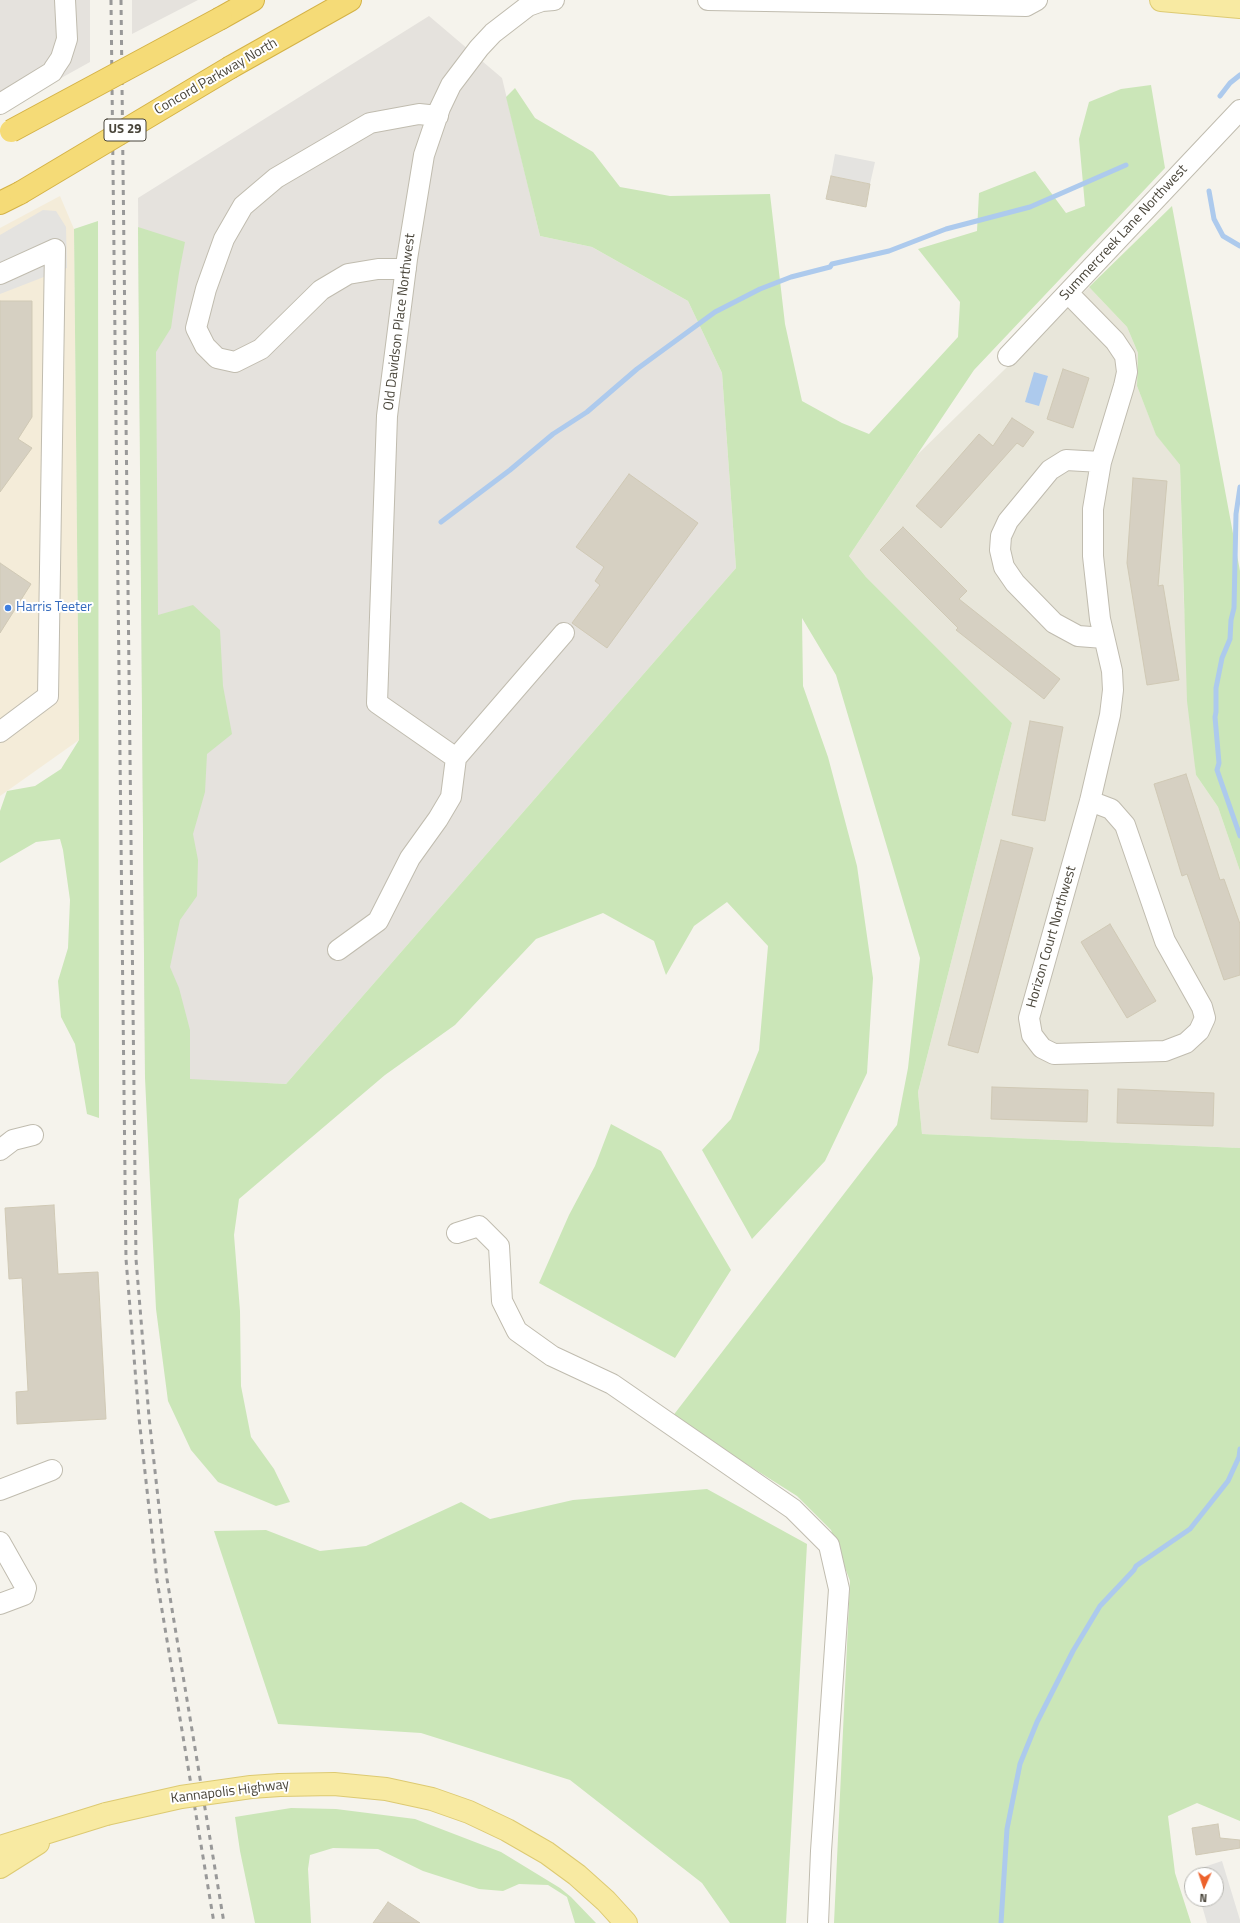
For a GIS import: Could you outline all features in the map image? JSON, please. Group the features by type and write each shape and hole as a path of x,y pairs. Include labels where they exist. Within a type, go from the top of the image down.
{"highway":[{"path":"6,134 253,0"},
{"name":"Concord Parkway North","path":"0,203 20,193 231,67 350,0"}],"main road":[{"path":"1161,0 1240,7"},
{"name":"Kannapolis Highway","path":"0,1847 106,1814 181,1797 244,1788 280,1785 334,1784 386,1789 432,1799 469,1812 507,1830 547,1852 577,1875 606,1901 626,1923"},
{"name":"Kannapolis Highway","path":"0,1867 61,1829"}],"street":[{"path":"0,104 52,72 61,58 67,39 65,0"},
{"name":"Old Davidson Place Northwest","path":"456,758 377,702 387,416 406,269 424,155 451,85 479,48 493,33 528,6 542,1 554,0"},
{"path":"708,0 939,2 1026,6 1037,0"},
{"name":"Summercreek Lane Northwest","path":"1008,356 1240,110"},
{"path":"406,269 378,270 348,274 321,290 261,349 234,362 217,358 205,346 196,328 206,289 224,239 243,206 276,178 370,124 419,114 438,116"},
{"path":"0,274 54,249 48,696 0,732"},
{"name":"Horizon Court Northwest","path":"1068,293 1115,341 1125,356 1127,372 1101,462 1093,509 1093,556 1100,619 1112,671 1113,690 1110,715 1090,801 1029,1018 1032,1035 1042,1048 1054,1054 1165,1051 1186,1043 1199,1031 1205,1018 1202,1007 1165,941 1125,825 1111,809 1090,801"},
{"path":"1101,462 1066,460 1050,470 1008,521 1001,536 1000,550 1004,567 1015,583 1054,623 1078,636 1104,638"},
{"path":"338,950 378,921 410,858 438,819 451,797 456,758 564,633"},
{"path":"0,1150 13,1140 33,1135"},
{"path":"458,1232 479,1226 499,1246 502,1301 516,1331 552,1356 612,1384 793,1509 829,1545 839,1589 821,1851 818,1923"},
{"path":"0,1490 52,1470"},
{"path":"0,1542 26,1588 24,1595 0,1604"}],"shaded area":[{"path":"0,0 90,0 90,62 0,112"},
{"path":"132,0 198,0 132,34"},
{"path":"429,16 502,78 540,236 592,247 688,301 722,373 736,568 286,1084 145,1078 138,198"},
{"path":"835,154 875,162 870,184 831,176"},
{"path":"60,196 74,229 79,740 0,796 0,228"},
{"path":"43,210 56,211 66,227 67,268 0,294 0,235"},
{"path":"1089,287 1127,327 1138,353 1137,386 1156,434 1180,465 1184,606 1196,775 1218,807 1240,871 1240,1148 922,1134 918,1092 1012,723 866,577 849,556 917,455"},
{"path":"1222,1861 1224,1867 1204,1867"},
{"path":"1224,1868 1240,1923 1207,1923 1202,1907 1224,1907"}],"green space":[{"path":"1151,85 1165,168 974,370 849,556 866,577 1012,723 918,1092 922,1134 1240,1148 1240,1821 1197,1803 1168,1816 1175,1873 1184,1901 1184,1907 1186,1907 1191,1923 834,1923 850,1581 831,1530 797,1496 672,1417 897,1125 908,1068 920,958 836,675 802,618 803,686 828,757 857,866 873,978 867,1073 825,1161 752,1239 702,1150 731,1119 759,1050 768,946 727,902 694,926 666,975 654,941 603,913 536,939 455,1025 385,1075 239,1199 234,1235 240,1311 241,1386 251,1437 274,1469 290,1502 276,1506 218,1482 191,1450 168,1401 156,1309 145,1078 138,227 185,242 171,328 156,352 158,615 193,605 220,630 223,686 232,734 207,754 205,792 193,834 198,860 197,896 180,920 170,967 179,988 190,1030 190,1079 286,1084 736,568 722,373 688,301 592,247 540,236 506,97 515,88 535,118 593,152 620,187 670,196 770,194 785,324 802,401 842,423 869,434 958,337 960,302 918,249 977,231 979,193 1035,171 1066,213 1085,206 1079,139 1089,102 1121,89"},
{"path":"1172,206 1240,571 1240,871 1218,807 1196,775 1187,701 1180,465 1156,435 1137,386 1138,353 1127,327 1089,287"},
{"path":"98,221 99,1118 87,1114 75,1044 61,1017 58,981 68,948 70,900 60,839 36,842 0,863 0,811 7,791 35,786 61,769 79,740 74,229"},
{"path":"611,1124 661,1151 731,1270 675,1358 539,1283 569,1215 595,1166"},
{"path":"707,1489 807,1544 786,1923 730,1923 702,1883 570,1780 421,1733 278,1724 214,1531 266,1530 320,1551 366,1546 461,1502 490,1519 573,1500"},
{"path":"291,1808 336,1809 415,1819 501,1852 560,1888 571,1897 596,1923 575,1923 567,1897 548,1885 519,1884 503,1891 479,1889 423,1871 378,1849 333,1848 310,1855 308,1869 311,1923 255,1923 240,1851 235,1817"}],"water":[{"path":"1034,372 1048,376 1039,406 1025,402"}],"building":[{"path":"831,176 870,184 866,207 826,199"},
{"path":"0,301 32,301 32,417 18,439 32,448 0,492"},
{"path":"1063,369 1089,378 1073,428 1047,419"},
{"path":"1012,418 1034,432 1023,447 1017,443 941,528 916,506 979,434 993,446"},
{"path":"629,474 698,523 607,648 572,623 600,585 595,581 604,567 576,547"},
{"path":"1133,478 1167,481 1158,586 1163,585 1179,680 1147,685 1127,563"},
{"path":"903,527 967,591 959,599 1060,679 1044,699 956,630 958,628 880,550"},
{"name":"Harris Teeter","path":"0,563 31,584 0,633"},
{"path":"1030,721 1063,727 1045,821 1012,815"},
{"path":"1186,774 1220,880 1224,879 1240,924 1240,975 1224,980 1187,874 1182,876 1154,784"},
{"path":"1001,840 1033,848 978,1053 948,1045"},
{"path":"1110,924 1156,1001 1127,1018 1081,942"},
{"path":"992,1087 1088,1090 1087,1122 991,1119"},
{"path":"1118,1089 1214,1093 1213,1126 1117,1123"},
{"path":"54,1205 58,1274 98,1272 106,1419 17,1424 16,1392 28,1391 22,1278 9,1279 5,1208"},
{"path":"1218,1824 1220,1838 1240,1840 1240,1848 1196,1855 1192,1828"},
{"path":"388,1902 420,1923 373,1923"}],"waterway":[{"path":"1220,96 1230,83 1240,75"},
{"path":"441,522 510,470 553,434 587,412 637,369 715,312 760,289 791,277 830,267 832,264 889,251 946,229 1030,207 1126,165"},
{"path":"1209,191 1214,219 1223,236 1240,246"},
{"path":"1240,487 1236,514 1234,608 1231,620 1230,639 1222,658 1216,688 1215,717 1219,763 1217,770 1240,836"},
{"path":"1001,1923 1007,1829 1020,1764 1037,1722 1073,1651 1100,1606 1136,1566 1190,1529 1228,1481 1239,1457 1240,1449"}],"railway":[{"path":"111,0 126,1259 139,1418 157,1580 214,1923"},
{"path":"121,0 136,1259 149,1417 167,1579 224,1923"}],"place":[{"name":"Harris Teeter","path":"8,608"}]}
